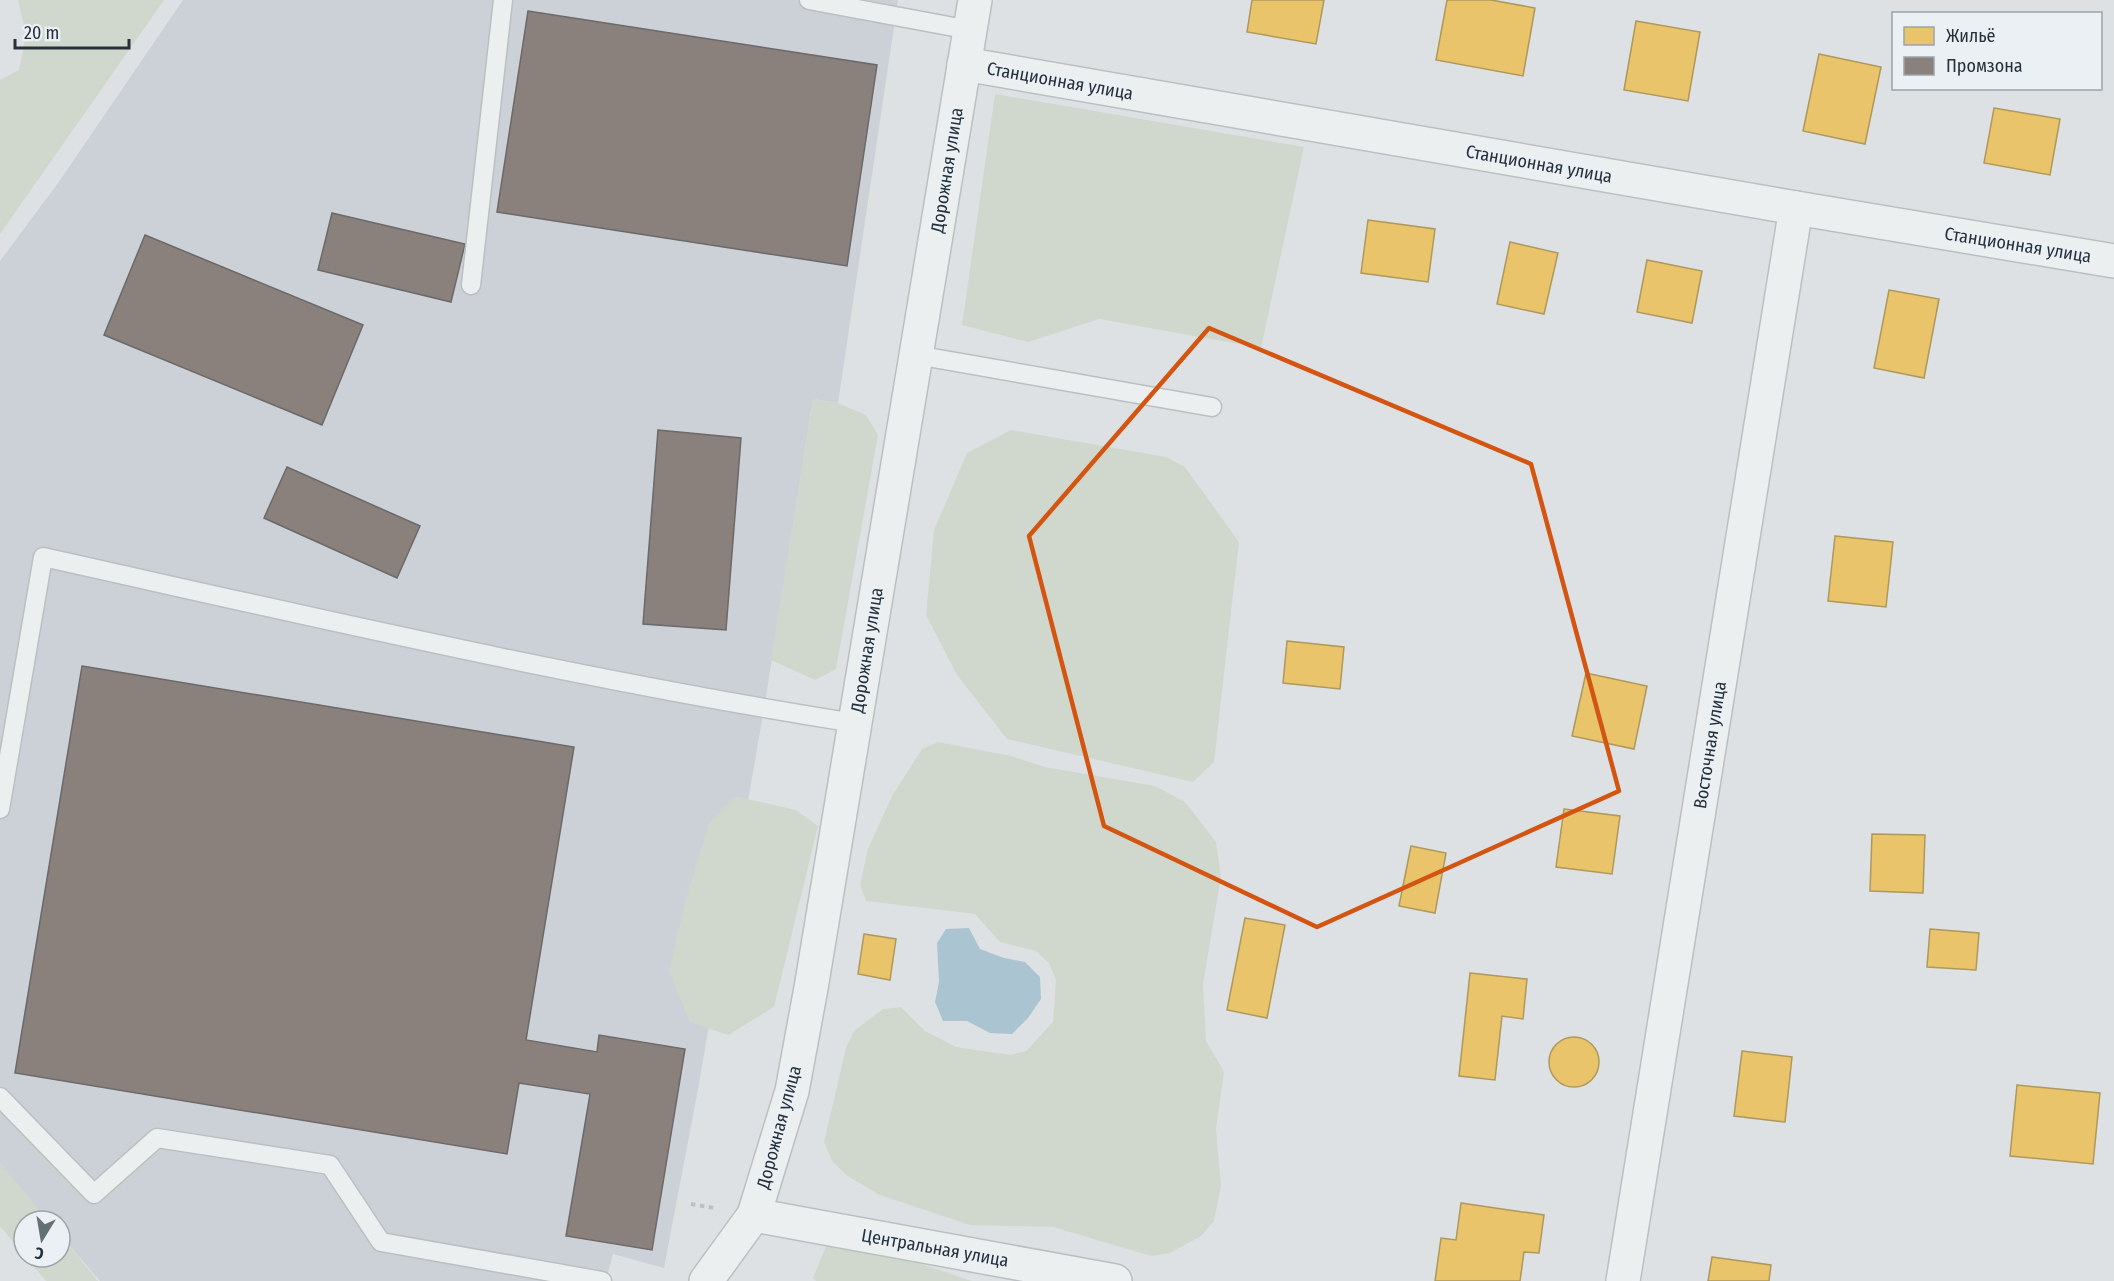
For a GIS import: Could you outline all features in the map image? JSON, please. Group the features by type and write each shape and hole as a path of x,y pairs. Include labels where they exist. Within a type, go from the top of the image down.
{"street":[{"name":"Дорожная улица","path":"706,1281 754,1215 792,1091 972,15"},
{"name":"Станционная улица","path":"964,64 2114,261"},
{"name":"Восточная улица","path":"1623,1281 1796,208"},
{"name":"Центральная улица","path":"754,1215 1115,1281"}],"lane":[{"path":"471,285 503,0"},
{"path":"809,0 972,15"},
{"path":"916,355 1212,407"},
{"path":"0,809 43,557 496,658 764,709 855,723"},
{"path":"0,1097 94,1194 157,1138 330,1165 381,1242 602,1281"}],"highlighted area":[{"path":"1209,328 1531,464 1619,791 1317,927 1104,826 1029,536"}],"shaded area":[{"path":"18,0 164,0 0,234 0,80 19,70 26,34"},
{"path":"183,0 898,0 838,403 813,399 764,709 698,1089 664,1268 613,1254 606,1281 100,1281 72,1249 72,1209 38,1209 0,1166 0,261 58,183"},
{"path":"995,94 1304,147 1261,348 1099,319 1028,342 962,325"},
{"path":"813,399 838,403 866,415 878,435 836,669 815,680 771,660"},
{"path":"1011,430 1166,457 1185,467 1239,542 1214,762 1193,782 1007,739 957,675 926,615 934,530 967,453"},
{"path":"938,742 1011,756 1045,767 1155,786 1185,802 1216,842 1221,877 1203,984 1206,1041 1224,1072 1216,1129 1221,1186 1214,1221 1201,1236 1170,1253 1151,1256 1053,1227 970,1225 880,1195 846,1175 832,1161 824,1142 846,1048 854,1031 883,1009 901,1007 925,1031 956,1047 1010,1055 1026,1051 1053,1022 1056,980 1049,963 1036,951 1000,942 975,914 866,901 860,885 868,849 892,796 922,749"},
{"path":"735,796 796,810 818,826 774,1007 728,1035 690,1022 669,971 688,892 709,823"},
{"path":"0,1162 38,1209 12,1209 12,1240 0,1226"},
{"path":"827,1244 894,1255 972,1281 816,1281 813,1278"},
{"path":"72,1250 98,1281 46,1281 36,1269 72,1269"}],"water":[{"path":"969,928 980,949 1004,958 1025,962 1040,977 1041,999 1028,1018 1012,1034 990,1033 967,1021 943,1021 935,1002 939,982 937,943 946,929"}],"building: Жильё":[{"path":"1252,0 1324,0 1316,44 1247,32"},
{"path":"1447,0 1491,0 1535,8 1523,76 1436,60"},
{"path":"1636,21 1700,32 1688,101 1624,90"},
{"path":"1819,54 1881,67 1865,144 1803,131"},
{"path":"1994,108 2060,119 2050,175 1984,163"},
{"path":"1368,220 1435,229 1428,282 1361,273"},
{"path":"1510,242 1558,253 1544,314 1497,304"},
{"path":"1647,260 1702,271 1692,323 1637,312"},
{"path":"1889,290 1939,299 1924,378 1874,368"},
{"path":"1835,536 1893,542 1886,607 1828,601"},
{"path":"1287,641 1344,647 1340,689 1283,683"},
{"path":"1586,673 1647,686 1634,749 1572,736"},
{"path":"1564,809 1620,816 1612,874 1556,867"},
{"path":"1872,834 1925,835 1923,893 1870,891"},
{"path":"1411,846 1446,853 1435,913 1399,906"},
{"path":"1245,918 1285,925 1267,1018 1227,1010"},
{"path":"1930,929 1979,933 1976,970 1927,967"},
{"path":"864,934 896,939 890,980 858,974"},
{"path":"1470,973 1527,979 1523,1019 1502,1016 1495,1080 1459,1076"},
{"path":"1569,1037 1579,1037 1592,1044 1599,1057 1599,1067 1592,1080 1579,1087 1569,1087 1560,1083 1553,1076 1549,1067 1549,1057 1553,1048 1560,1041"},
{"path":"1742,1051 1792,1057 1785,1122 1734,1116"},
{"path":"2017,1085 2100,1093 2093,1164 2010,1156"},
{"path":"1461,1203 1544,1215 1539,1253 1524,1252 1520,1281 1435,1281 1441,1238 1456,1240"},
{"path":"1712,1257 1771,1265 1769,1281 1708,1281"}],"building: Промзона":[{"path":"528,11 877,65 847,266 497,212"},
{"path":"332,213 465,244 451,302 318,270"},
{"path":"145,235 363,325 322,425 104,335"},
{"path":"658,430 741,438 726,630 643,624"},
{"path":"287,467 420,526 397,578 264,518"},
{"path":"82,666 574,747 526,1040 597,1052 599,1035 685,1049 652,1250 566,1236 590,1094 519,1083 507,1154 15,1073"}]}
